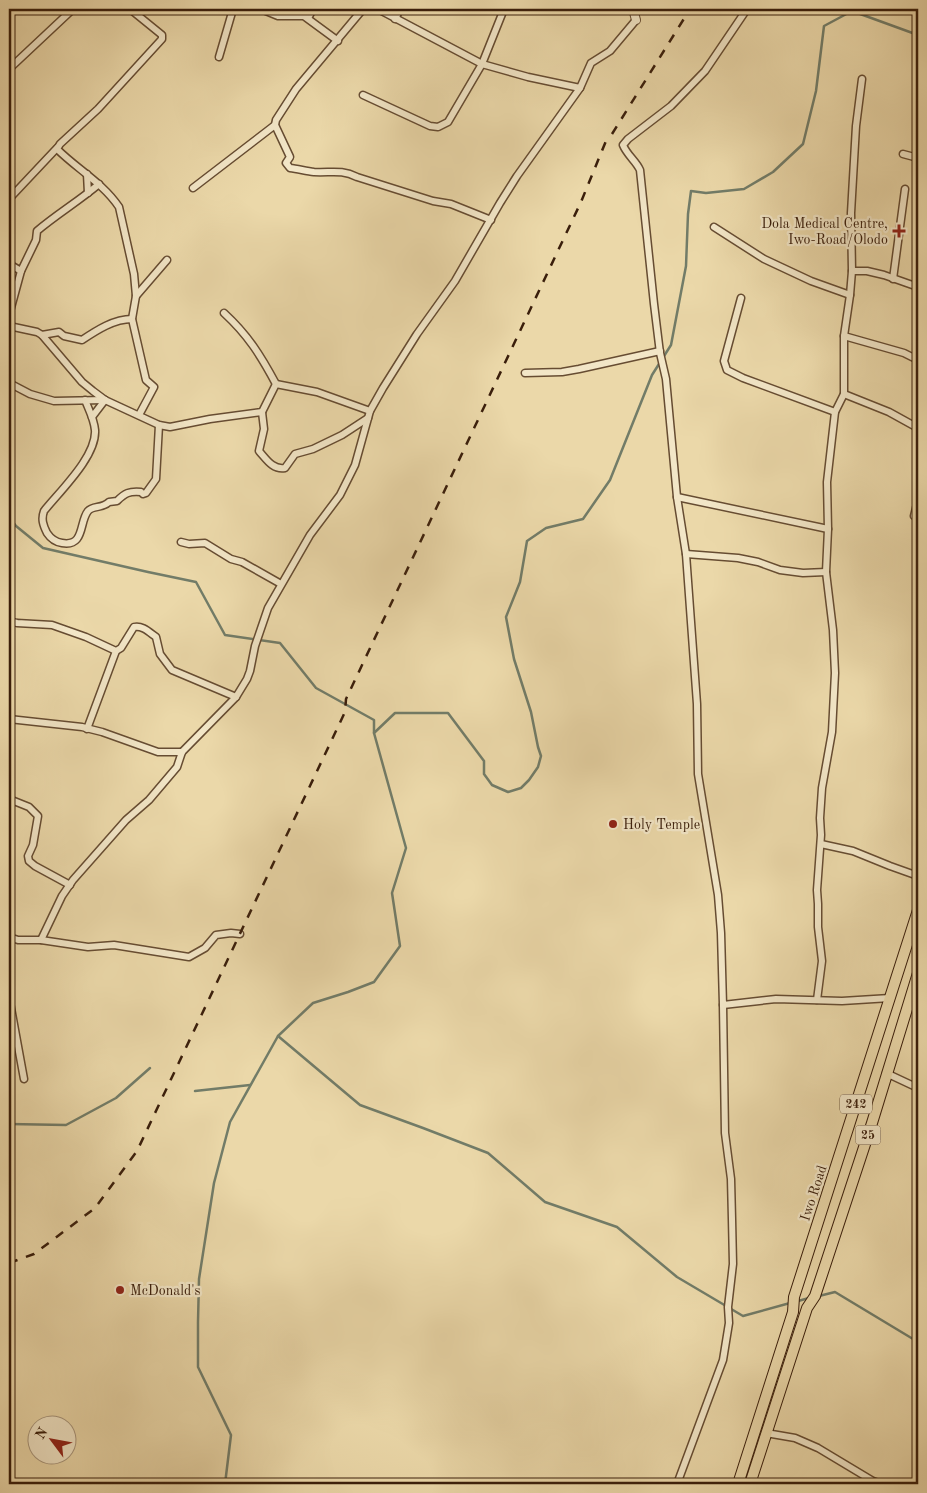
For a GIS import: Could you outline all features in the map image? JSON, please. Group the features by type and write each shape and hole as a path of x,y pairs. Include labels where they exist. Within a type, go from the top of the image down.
{"main road":[{"name":"Iwo Road","path":"738,1484 793,1312 794,1297 918,910"},
{"name":"25","path":"750,1484 807,1308 815,1296 872,1123 918,973"}],"street":[{"path":"9,66 73,9"},
{"path":"9,200 60,144 98,109 162,40 162,35 130,9"},
{"path":"219,57 233,9"},
{"path":"261,9 278,16 304,16 338,40"},
{"path":"308,18 314,9"},
{"path":"193,188 275,125 276,120 296,89 363,9"},
{"path":"378,9 482,64 528,77 580,88"},
{"path":"395,19 400,9"},
{"path":"363,95 430,126 438,127 448,122 482,64 504,9"},
{"path":"41,940 62,896 70,885 126,820 149,800 177,767 182,752 236,696 247,680 255,646 268,608 310,535 340,495 355,465 369,414 417,334 455,281 517,176 580,88 591,63 610,51 636,20 633,9"},
{"path":"677,1484 723,1360 729,1323 728,1307 733,1264 731,1180 725,1134 723,1005 718,895 698,774 697,704 686,554 677,497 666,379 660,352 640,170 638,164 623,145 628,139 671,106 705,71 747,9"},
{"path":"817,1000 822,961 818,927 817,890 821,844 821,795 832,732 835,673 833,630 826,572 828,529 827,482 835,412 844,394 844,336 852,271 851,213 856,126 862,79"},
{"path":"275,125 290,157 286,163 290,168 314,172 339,171 348,173 357,178 433,201 451,204 491,220"},
{"path":"57,148 99,184 115,200 119,207 134,274 136,296 132,320 146,380 154,387 139,415"},
{"path":"903,154 918,158"},
{"path":"87,174 88,193"},
{"path":"9,315 21,271 36,240 37,231 99,184"},
{"path":"893,279 905,189"},
{"path":"714,227 764,258 812,281 850,296"},
{"path":"136,296 167,260"},
{"path":"9,264 21,271"},
{"path":"852,271 867,271 884,275 918,287"},
{"path":"741,298 724,361 727,370 743,378 835,412"},
{"path":"224,313 240,328 261,357 276,384 316,392 369,414"},
{"path":"42,335 59,332 64,336 82,340 97,330 115,322 123,319 132,320"},
{"path":"9,326 37,332 42,335 82,382 105,400 159,425 170,427 262,412"},
{"path":"50,344 59,332"},
{"path":"844,336 904,353 918,360"},
{"path":"524,372 579,370 660,352"},
{"path":"9,383 30,394 54,401 105,400"},
{"path":"276,384 262,412 264,429 259,452 272,465 280,469 285,468 295,454 313,449 342,436 369,414"},
{"path":"844,394 889,412 918,428"},
{"path":"85,400 92,417 95,432 89,453 83,465 44,511 42,516 42,522 46,531 58,543 66,544 73,542 80,535 87,512 92,508 105,506 109,502 117,501 124,493 141,492 146,494 156,479 159,425"},
{"path":"92,417 105,400"},
{"path":"677,497 828,529"},
{"path":"914,516 918,500"},
{"path":"181,542 189,544 205,543 231,559 242,562 281,584"},
{"path":"686,554 738,558 758,562 780,570 803,573 826,572"},
{"path":"9,621 52,625 86,637 116,651"},
{"path":"87,729 116,651 121,648 134,627 137,626 142,627 156,637 160,654 172,670 236,696"},
{"path":"9,719 87,729 102,732 158,752 182,752"},
{"path":"9,799 29,807 38,816 33,845 28,856 29,861 70,885"},
{"path":"821,844 853,851 918,876"},
{"path":"9,937 18,940 41,940 88,947 114,946 189,957 205,948 216,935 240,934"},
{"path":"9,998 24,1079"},
{"path":"723,1005 776,999 842,1001 890,998"},
{"path":"886,1073 918,1088"},
{"path":"766,1433 795,1438 818,1448 872,1481 882,1484"}],"waterway":[{"path":"225,1484 231,1435 198,1367 199,1279 214,1183 230,1122 278,1036 313,1003 374,982 400,946 392,893 406,848 374,733 395,713 448,713 484,761 484,774 492,785 508,792 521,788 529,780 538,767 541,756 531,712 514,659 506,617 520,582 527,541 546,528 583,519 610,480 652,375 671,345 686,266 691,191 706,193 744,189 773,172 803,144 816,91 824,26 852,11 918,35"},
{"path":"9,517 16,526 43,548 196,582 225,635 280,643 316,688 374,720 374,733"},
{"path":"278,1036 360,1105 488,1153 545,1202 617,1227 677,1277 743,1316 790,1303"},
{"path":"9,1124 66,1125 116,1098 150,1068"},
{"path":"195,1091 250,1085"},
{"path":"819,1296 835,1292 918,1342"},
{"path":"798,1301 809,1298"}],"railway":[{"path":"612,134 690,9"},
{"path":"9,1263 34,1254 95,1208 137,1151 345,712 346,699 581,202 608,136"}],"place":[{"name":"Dola Medical Centre, Iwo-Road/Olodo","path":"899,231"},
{"name":"Holy Temple","path":"613,824"},
{"name":"McDonald's","path":"120,1290"}]}
